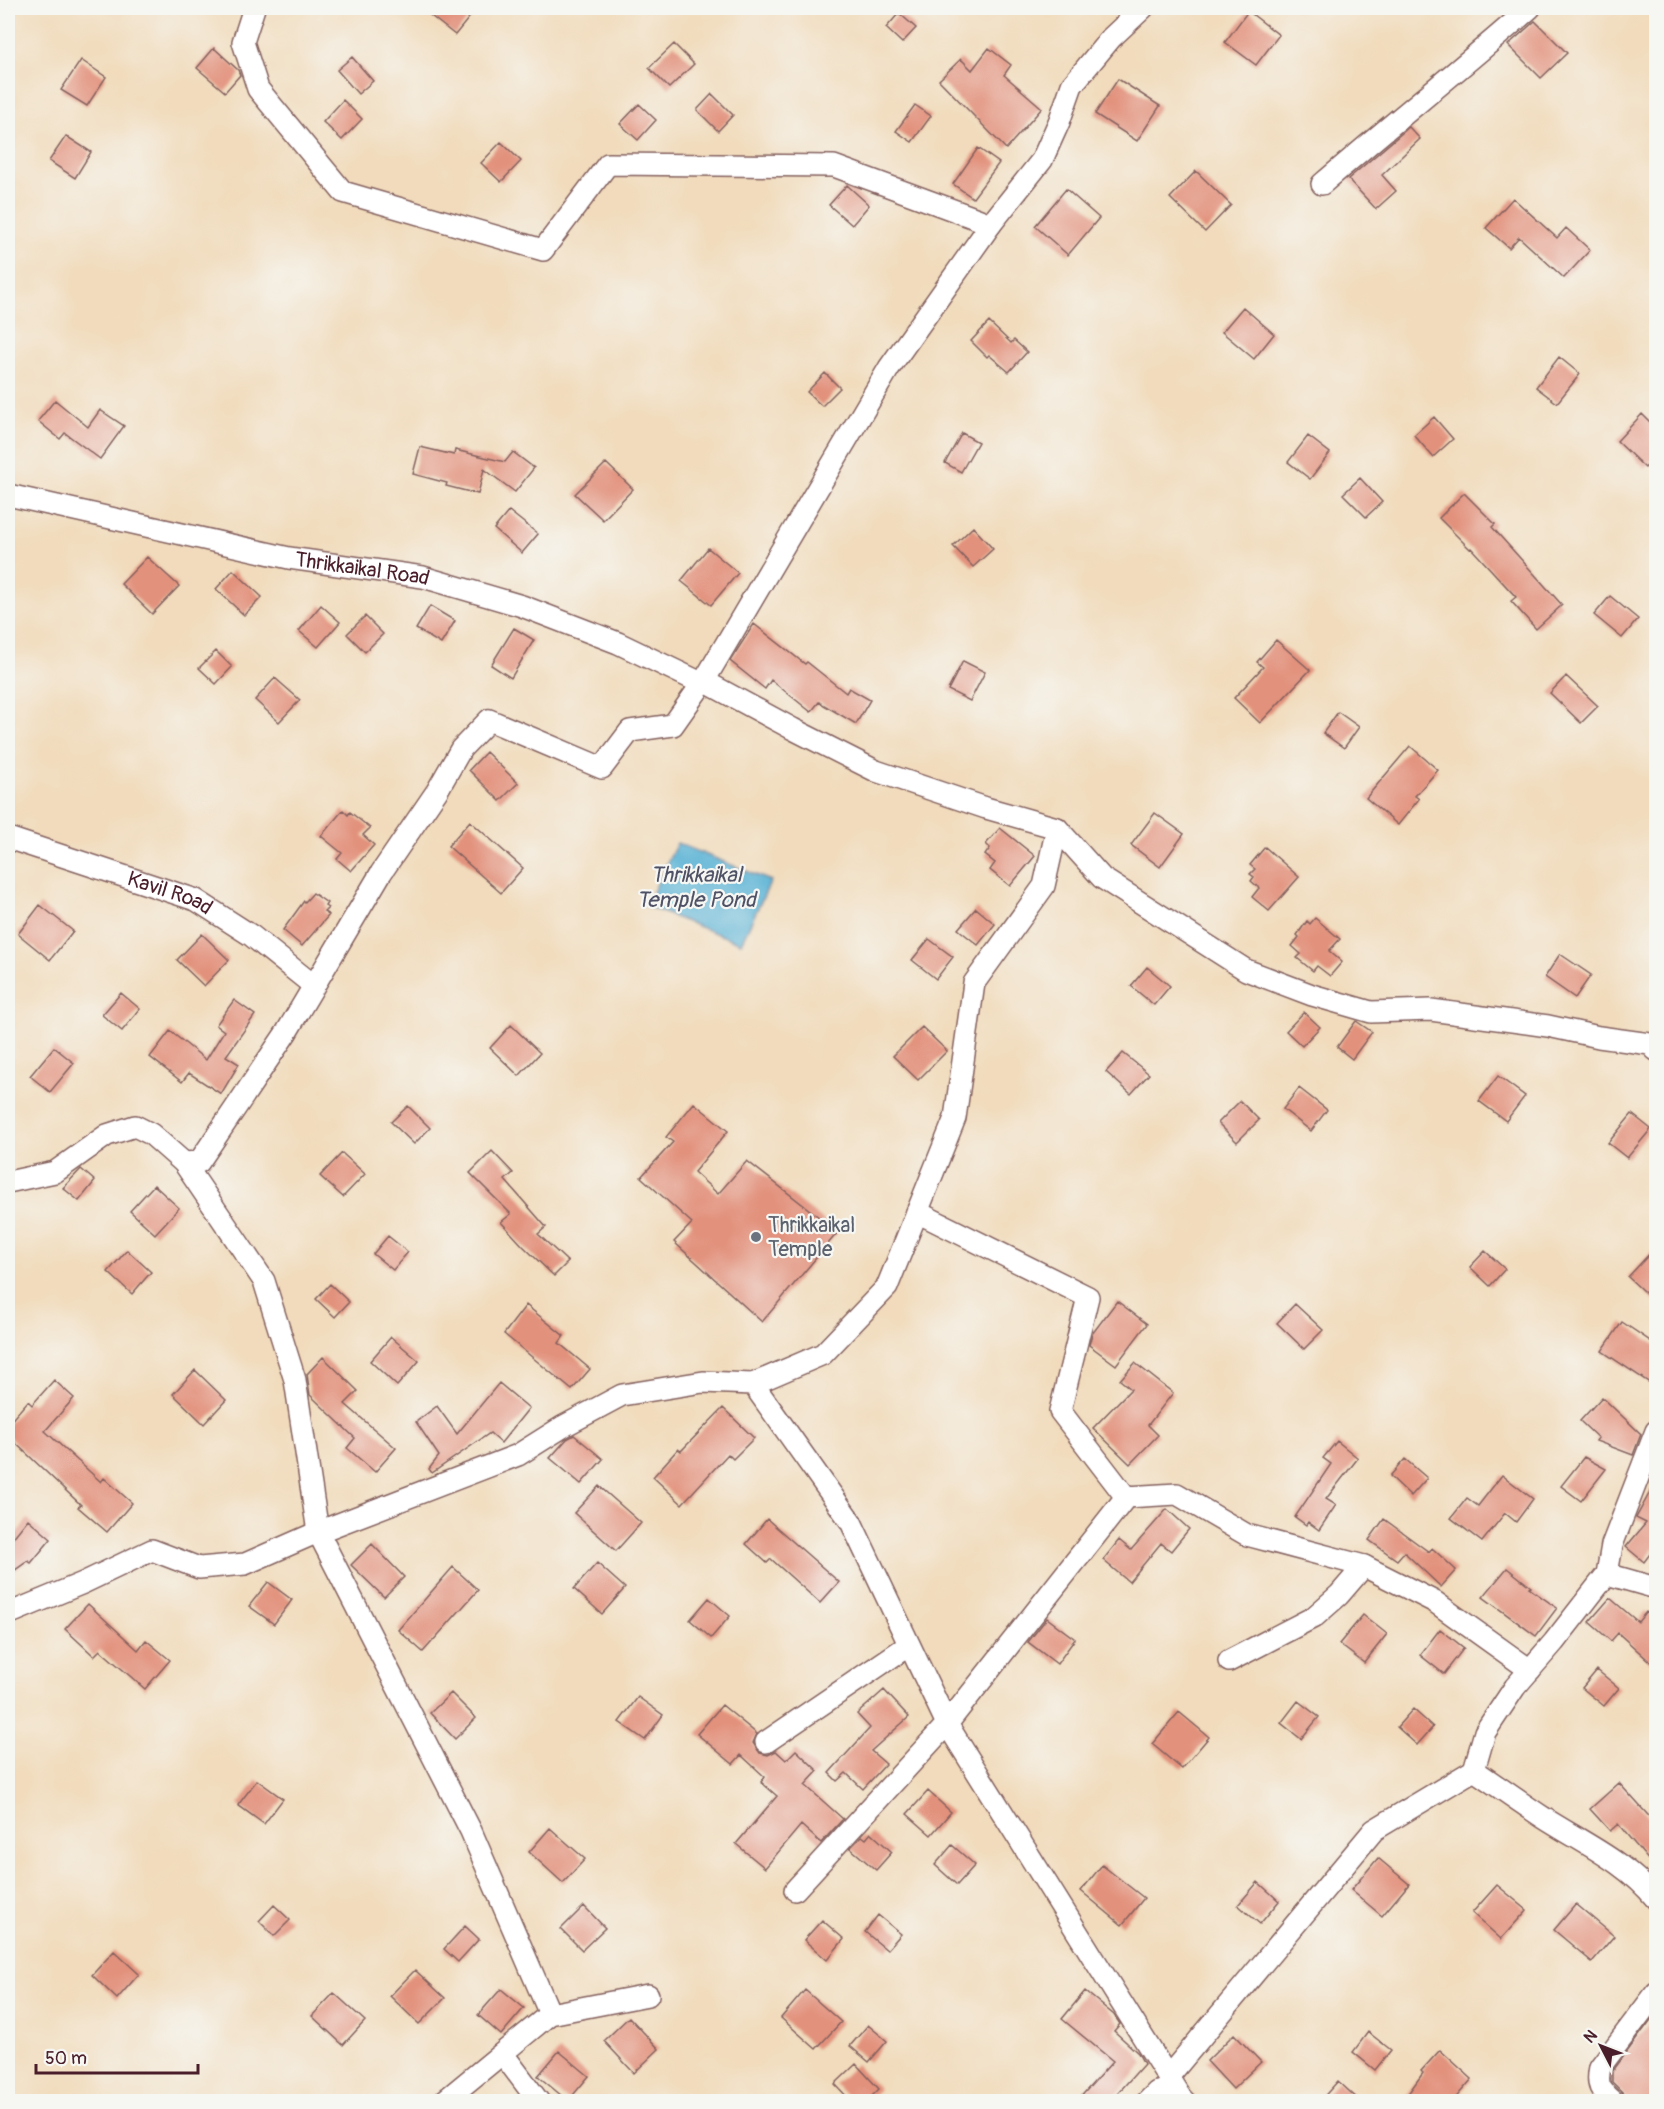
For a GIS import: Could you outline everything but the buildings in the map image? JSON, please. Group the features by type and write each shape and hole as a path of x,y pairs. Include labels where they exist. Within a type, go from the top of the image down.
{"street":[{"path":"254,8 243,42 258,89 343,192 543,250 608,164 834,166 991,224"},
{"path":"184,1163 199,1162 286,1033 381,873 437,791 461,749 489,720 602,768 630,731 673,725 704,681 889,368 991,224 1041,160 1059,122 1072,85 1111,38 1143,8"},
{"path":"1322,184 1530,8"},
{"name":"Thrikkaikal Road","path":"8,495 289,558 423,577 533,610 618,643 697,681 704,681 876,771 986,808 1057,828"},
{"path":"1057,828 1102,878 1246,970 1312,995 1371,1012 1431,1010 1548,1026 1599,1037 1650,1044 1656,1050"},
{"path":"8,1614 83,1583 152,1550 199,1568 245,1564 318,1532 518,1455 564,1426 622,1395 703,1382 753,1384 823,1354 887,1287 955,1118 974,983 1044,886 1057,828"},
{"name":"Kavil Road","path":"8,838 196,900 252,936 313,986"},
{"path":"8,1182 55,1172 107,1135 135,1126 151,1134 184,1163 264,1281 296,1380 318,1532 471,1831 550,2014"},
{"path":"917,1212 1088,1297 1060,1411 1126,1497"},
{"path":"753,1384 850,1522 946,1724 1183,2100"},
{"path":"1168,2077 1374,1830 1474,1770 1485,1732 1515,1687 1607,1574 1612,1545 1656,1431"},
{"path":"795,1890 946,1724 1126,1497 1177,1494 1247,1535 1364,1566 1435,1602 1530,1670"},
{"path":"1228,1661 1314,1617 1339,1595 1364,1566"},
{"path":"1607,1574 1656,1588"},
{"path":"766,1742 909,1645"},
{"path":"1474,1770 1544,1818 1601,1851 1643,1883 1656,1899"},
{"path":"1614,2102 1597,2081 1600,2067 1656,1993"},
{"path":"443,2102 550,2014 648,1995"},
{"path":"503,2054 539,2102"},
{"path":"1147,2102 1157,2092 1183,2100"}],"water":[{"name":"Thrikkaikal Temple Pond","path":"677,843 771,881 741,943 646,906"}],"place":[{"name":"Thrikkaikal Temple","path":"756,1237"}]}
